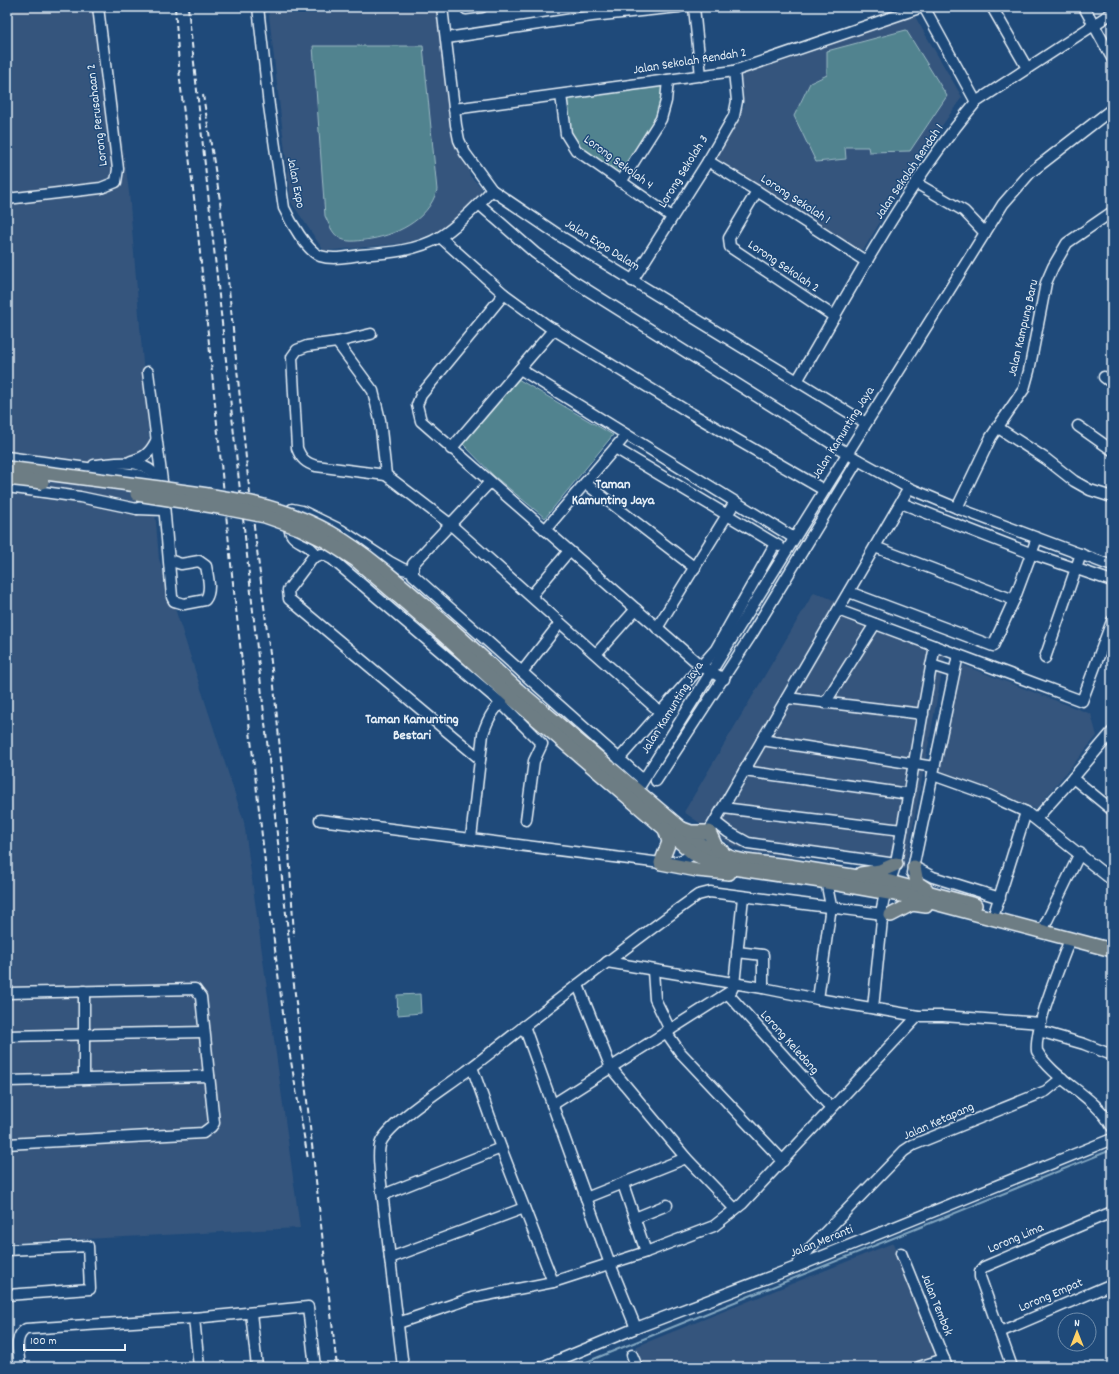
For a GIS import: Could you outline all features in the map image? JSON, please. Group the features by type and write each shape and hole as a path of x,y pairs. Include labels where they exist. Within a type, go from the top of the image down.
{"main road":[{"path":"7,468 225,497 268,507 306,520 356,549 382,568 444,628 507,700 636,791 665,829 669,842 661,863 679,868 713,872 733,873 750,870"},
{"path":"7,478 116,491 219,506 265,516 319,538 356,560 444,628 681,828 698,849 732,858 813,870 860,874 880,871 896,864"},
{"path":"681,828 691,832 712,827 716,847 732,858"},
{"path":"665,829 698,849 721,866 826,881 933,893 1008,915 1022,925"},
{"path":"914,867 917,883 933,893"},
{"path":"813,870 895,888 967,913 1004,923 1022,925 1112,950"},
{"path":"885,916 912,904 967,913"}],"street":[{"name":"Lorong Perusahaan 2","path":"7,199 101,188 116,182 118,169 98,7"},
{"name":"Jalan Expo","path":"258,7 269,106 284,208 289,219 312,251 320,256 331,258 373,254 422,245 440,237 479,204 492,190"},
{"name":"Jalan Expo Dalam","path":"442,7 447,38 454,110 460,140 465,153 492,190 560,236 866,423"},
{"path":"466,8 482,7"},
{"path":"447,38 591,12 679,7"},
{"path":"694,7 701,76"},
{"path":"923,7 976,102"},
{"name":"Jalan Sekolah Rendah 2","path":"454,110 734,71 923,7"},
{"path":"992,7 1027,68"},
{"path":"1084,7 1112,58"},
{"name":"Jalan Sekolah Rendah 1","path":"797,381 867,262 916,183 959,122 976,102 1094,23 1112,13"},
{"name":"Lorong Sekolah 3","path":"632,280 708,161 736,109 734,71"},
{"path":"621,182 661,119 666,101 668,80"},
{"name":"Lorong Sekolah 4","path":"560,95 566,134 570,143 576,150 672,217"},
{"name":"Jalan Kamunting Jaya","path":"636,791 1003,204 1031,172 1112,109"},
{"name":"Lorong Sekolah 1","path":"708,161 867,262"},
{"path":"916,183 964,211 985,233"},
{"name":"Lorong Sekolah 2","path":"757,191 729,238 730,247 834,317"},
{"path":"479,204 535,253 574,281 858,460 909,488 957,508 1112,566"},
{"name":"Jalan Kampung Baru","path":"957,508 998,427 1024,389 1029,371 1046,283 1053,267 1067,243 1112,212"},
{"path":"440,237 524,310 687,411 824,490"},
{"path":"504,294 421,395 418,405 421,421 701,666 724,679"},
{"path":"451,448 554,329"},
{"path":"370,334 337,342 307,346 297,350 292,357 297,448 300,457 307,463 316,466 386,475 450,524 660,712"},
{"path":"337,342 373,391 380,420 386,475"},
{"path":"520,369 794,538"},
{"path":"148,372 162,481 172,597 174,601 184,604 204,600 208,596 209,590 206,566 203,563 194,561 182,564 169,560"},
{"path":"1078,426 1112,450"},
{"path":"998,427 1046,459 1074,481 1090,490 1112,497"},
{"path":"545,530 626,435"},
{"path":"72,467 127,462 143,458 149,453 156,441"},
{"path":"615,448 786,551"},
{"path":"7,457 138,475 147,478 152,483 154,490 152,501 137,508"},
{"path":"656,781 724,679 858,460"},
{"path":"127,462 146,466 155,472 162,481"},
{"path":"412,571 413,564 490,482"},
{"path":"585,483 695,568"},
{"path":"7,487 80,496 137,508 164,510"},
{"path":"320,820 661,863 685,860 698,849 712,827 909,488"},
{"path":"657,628 735,502"},
{"path":"901,503 1030,553 1112,581"},
{"path":"137,508 154,515 166,528"},
{"path":"316,555 310,547 294,538 289,530 290,512 292,509 302,511 341,530 390,562 403,569 412,571 419,581 619,760 636,791"},
{"path":"849,592 993,646 1014,600 1030,553 1037,538"},
{"path":"619,760 716,649 775,544"},
{"path":"875,547 1014,600"},
{"path":"531,596 569,551"},
{"path":"480,759 289,599 288,590 316,555 322,554 332,559 507,700 542,744 534,761 526,820"},
{"path":"1045,658 1081,554"},
{"path":"596,654 636,609"},
{"path":"838,610 1082,701 1112,621"},
{"path":"522,672 560,623"},
{"path":"825,703 875,624"},
{"path":"872,1008 885,916 895,888 896,864 910,794 935,646"},
{"path":"895,888 910,879 914,867 958,655"},
{"path":"931,665 954,672"},
{"path":"787,698 923,714"},
{"path":"471,838 480,759 486,725 507,700"},
{"path":"1036,819 1074,778 1109,745 1112,732"},
{"path":"762,740 915,762 1026,812 1080,853 1112,880"},
{"path":"744,772 910,794"},
{"path":"1074,778 1112,810"},
{"path":"723,808 902,830"},
{"path":"995,911 1026,812"},
{"path":"712,827 728,832 748,843 896,864"},
{"path":"1042,931 1080,853"},
{"path":"914,867 933,877 1000,898"},
{"path":"818,999 831,906 826,881"},
{"path":"403,1367 379,1151 382,1142 399,1121 472,1067 607,962 698,895 710,892 831,906 885,916"},
{"path":"552,1105 728,994 733,988 734,983 743,897"},
{"path":"1070,939 1040,1027 1037,1051 1062,1078 1102,1111 1112,1127"},
{"path":"737,952 763,955 763,988"},
{"path":"607,962 918,1016 943,1016 1040,1027 1112,1055"},
{"path":"653,970 653,989 655,999 668,1031 680,1052 783,1160"},
{"path":"578,985 611,1068 686,1158 736,1209"},
{"path":"7,993 195,989 201,997 214,1123 203,1133 7,1144"},
{"path":"84,991 84,1079"},
{"name":"Lorong Keledang","path":"728,994 831,1108"},
{"path":"398,1323 472,1298 553,1282 646,1252 714,1226 736,1209 918,1016"},
{"path":"524,1026 610,1264 636,1328"},
{"path":"7,1036 204,1032"},
{"path":"472,1067 501,1148 553,1282"},
{"path":"7,1081 209,1076"},
{"name":"Jalan Ketapang","path":"796,1267 811,1247 904,1150 1046,1091 1062,1078"},
{"name":"Jalan Meranti","path":"542,1367 636,1328 796,1267 1112,1139"},
{"path":"383,1195 501,1148"},
{"path":"586,1198 686,1158"},
{"path":"623,1184 646,1252"},
{"path":"635,1218 667,1205"},
{"path":"390,1258 524,1208"},
{"name":"Lorong Lima","path":"1012,1367 980,1277 980,1272 984,1267 1112,1212"},
{"path":"7,1250 88,1246 90,1289 7,1295"},
{"name":"Jalan Tembok","path":"901,1253 945,1363"},
{"name":"Lorong Empat","path":"1000,1332 1112,1284"},
{"path":"20,1367 18,1339 20,1332 26,1329 194,1318 308,1307 315,1367"},
{"path":"251,1313 257,1367"},
{"path":"194,1318 199,1367"},
{"path":"632,1355 637,1367"},
{"path":"920,1367 945,1363"}],"shaded area":[{"path":"7,7 104,7 129,192 159,559 244,822 300,1228 7,1243"},
{"path":"268,7 445,7 470,176 482,188 480,197 442,230 409,243 324,251 291,202"},
{"path":"914,15 962,97 910,172 864,249 858,250 718,159 717,152 744,106 741,74"},
{"path":"814,592 947,646 905,869 756,853 732,846 684,812"},
{"path":"960,664 1091,714 1097,736 1036,809 938,773"},
{"path":"893,1243 937,1357 906,1367 643,1367 635,1347"}],"green space":[{"path":"906,30 947,96 910,151 869,152 868,147 845,147 846,159 816,162 794,116 810,83 827,75 827,51"},
{"path":"313,46 423,46 437,190 433,201 426,210 409,225 399,231 376,238 348,241 341,239 330,227 325,216"},
{"path":"663,84 660,109 650,133 625,177 582,148 570,133 566,97"},
{"path":"518,379 613,435 545,518 494,476 462,443"},
{"path":"420,994 421,1013 398,1015 397,995"}],"waterway":[{"path":"574,1367 1111,1150"}],"railway":[{"path":"175,7 180,80 197,223 232,574 276,958 284,1021 308,1159"},
{"path":"188,7 276,825 337,1367"},
{"path":"203,95 220,200 248,478 274,686 288,834 294,936"}],"district":[{"name":"Taman Kamunting Jaya","path":"613,494"},
{"name":"Taman Kamunting Bestari","path":"412,728"}]}
